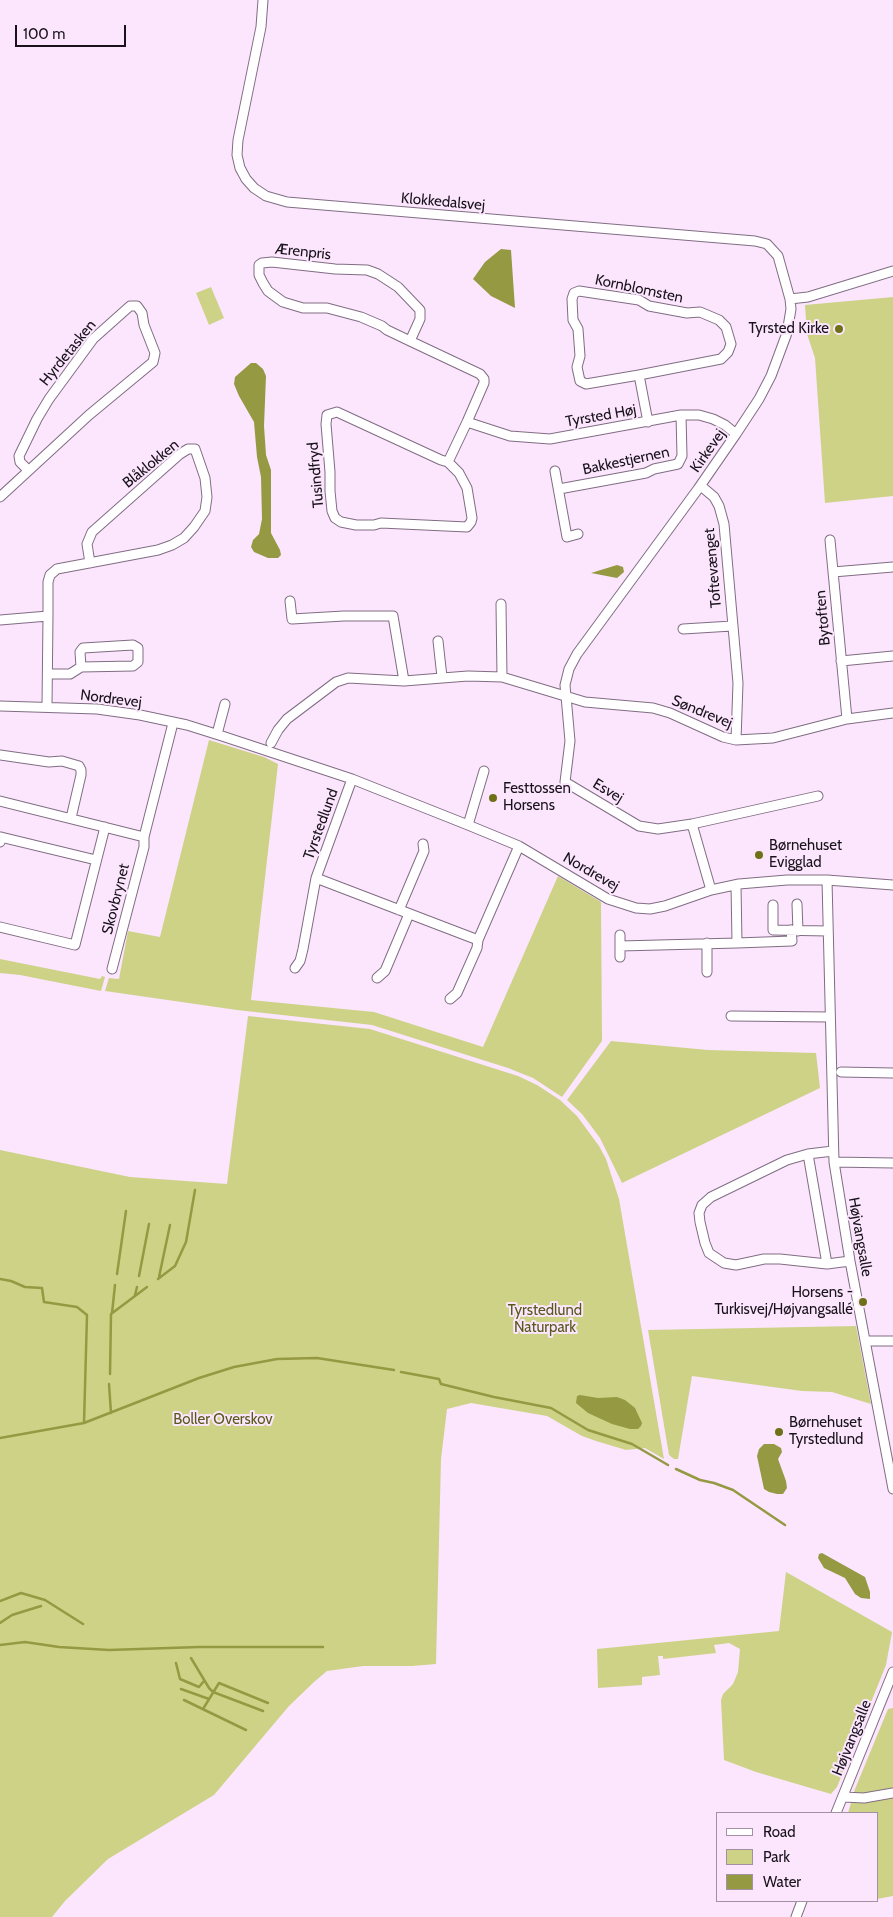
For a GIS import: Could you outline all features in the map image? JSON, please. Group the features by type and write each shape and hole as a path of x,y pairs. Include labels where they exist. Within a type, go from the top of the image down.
{"street":[{"name":"Klokkedalsvej","path":"263,0 261,27 238,140 237,155 240,168 246,179 254,188 266,196 287,202 755,241 767,244 778,256 790,299"},
{"name":"Ærenpris","path":"410,341 420,319 420,310 398,287 378,274 367,270 272,262 260,265 259,275 263,283 268,291 283,302 303,308 327,308 342,311 382,326 410,341 483,376 484,382 467,422"},
{"path":"790,299 808,297 893,271"},
{"name":"Kornblomsten","path":"579,291 639,300 649,306 687,313 700,312 719,320 726,327 731,344 728,352 720,359 639,375 586,384 580,381 577,367 580,356 578,329 574,320 572,299 574,293 579,291"},
{"name":"Kirkevej","path":"565,695 565,685 569,669 577,654 701,486 759,400 782,350 790,317 790,299"},
{"name":"Hyrdetasken","path":"0,497 89,415 153,362 154,353 144,325 142,313 137,306 130,306 94,339 49,399 19,456 20,462 28,470"},
{"path":"639,375 648,422"},
{"name":"Tusindfryd","path":"337,412 448,462 459,473 467,488 472,518 467,527 381,523 356,525 341,522 335,518 332,511 326,417 330,413 337,412"},
{"name":"Tyrsted Høj","path":"467,422 510,436 550,439 681,415 699,415 713,419 736,434"},
{"name":"Bakkestjernen","path":"559,489 646,473 654,469 678,464 682,456 681,415"},
{"path":"448,462 467,422"},
{"name":"Blåklokken","path":"48,616 48,582 50,575 57,569 90,563 158,550 184,538 194,528 205,511 207,497 206,478 195,449 188,449 180,454 92,532 87,544 90,563"},
{"path":"555,471 567,537 578,534"},
{"name":"Toftevænget","path":"701,486 714,497 719,506 724,524 738,683 736,740"},
{"name":"Bytoften","path":"830,540 847,719"},
{"name":"Bytoften","path":"833,572 893,567"},
{"path":"290,601 292,619 393,616 404,681"},
{"path":"500,604 502,677"},
{"path":"0,620 48,616 47,706"},
{"name":"Toftevænget","path":"683,629 732,626"},
{"path":"438,640 442,677"},
{"path":"48,674 70,674 81,667 133,666 138,662 138,648 133,645 83,648 80,652 81,667"},
{"name":"Bytoften","path":"841,661 893,656"},
{"name":"Søndrevej","path":"271,743 288,719 336,682 348,678 404,681 442,677 502,677 585,702 653,708 670,713 723,738 736,740 773,738 847,719 893,713"},
{"name":"Esvej","path":"565,695 570,741 565,782 639,826 658,828 692,824 818,796"},
{"path":"217,734 225,704"},
{"name":"Nordrevej","path":"0,706 97,709 140,715 217,734 352,780 519,846 621,905 650,909 665,906 711,890 736,885 787,880 827,880 893,885"},
{"name":"Skovbrynet","path":"112,969 144,847 144,837 173,722"},
{"path":"0,755 49,762 62,761 78,766 81,770 81,775 71,818"},
{"path":"468,825 484,771"},
{"name":"Tyrstedlund","path":"295,968 300,961 316,878 352,780"},
{"path":"0,801 144,837"},
{"path":"692,824 711,890"},
{"name":"Skovbrynet","path":"0,928 75,946 105,827"},
{"name":"Skovbrynet","path":"0,842 1,836 96,860"},
{"path":"399,910 424,851 423,844"},
{"path":"450,999 457,993 478,948 478,940 519,846"},
{"name":"Tyrstedlund","path":"316,878 478,940"},
{"name":"Højvangsalle","path":"827,880 834,1162 850,1261 893,1489"},
{"path":"736,885 737,943"},
{"path":"620,946 683,946 688,943 792,941 797,904"},
{"path":"773,906 774,930 828,931"},
{"path":"377,978 385,971 409,914"},
{"path":"620,935 620,957"},
{"path":"707,943 707,972"},
{"path":"731,1016 830,1017"},
{"path":"841,1072 893,1073"},
{"path":"833,1151 808,1154 787,1160 711,1197 702,1205 699,1213 700,1222 709,1252 724,1264 736,1265 764,1259 827,1264 850,1261"},
{"path":"808,1154 827,1264"},
{"path":"834,1162 893,1163"},
{"path":"865,1341 893,1341"},
{"name":"Højvangsalle","path":"836,1812 893,1672"},
{"path":"844,1797 864,1798 893,1794"},
{"path":"796,1917 802,1902"}],"green space":[{"path":"211,287 224,318 209,325 196,293"},
{"name":"Tyrsted Kirke","path":"893,297 893,496 825,503 815,358 807,334 805,305"},
{"path":"209,740 264,757 278,764 251,1000 374,1012 483,1047 558,876 601,902 602,1041 562,1097 533,1078 508,1068 372,1025 237,1010 105,991 109,978 119,979 128,931 160,937"},
{"path":"0,959 100,979 102,976 105,977 101,991 20,975 0,973"},
{"name":"Boller Overskov","path":"248,1016 370,1029 518,1076 537,1085 560,1100 577,1116 606,1159 619,1199 664,1459 645,1448 626,1450 582,1436 547,1416 471,1403 447,1409 441,1459 436,1664 363,1666 327,1671 289,1706 214,1795 108,1859 65,1901 52,1917 0,1917 0,1150 130,1177 227,1184"},
{"path":"611,1041 708,1050 816,1053 820,1088 622,1183 600,1138 582,1114 567,1100"},
{"path":"856,1326 871,1404 832,1392 802,1391 692,1376 678,1459 674,1459 669,1455 648,1330"},
{"path":"786,1572 892,1632 886,1665 837,1787 831,1794 756,1772 724,1760 721,1700 723,1694 733,1684 738,1672 740,1649 729,1643 714,1645 716,1653 663,1659 663,1656 658,1656 660,1675 642,1677 642,1685 598,1688 597,1649 779,1631"},
{"path":"893,1708 893,1896 878,1899 878,1812 848,1812 855,1789 888,1709"}],"water":[{"path":"501,249 511,250 515,308 491,296 473,279 485,262"},
{"path":"251,363 256,363 263,369 266,376 264,426 266,455 271,470 271,533 280,550 281,555 278,558 268,558 254,552 251,547 253,540 259,534 262,519 261,477 254,422 234,384 235,377"},
{"path":"617,565 623,567 624,572 617,578 591,573"},
{"path":"577,1396 598,1398 617,1397 625,1400 635,1408 642,1423 641,1426 638,1429 630,1429 612,1424 588,1413 576,1403"},
{"path":"764,1444 774,1444 781,1448 782,1452 778,1459 787,1488 783,1494 769,1492 764,1489 757,1456 759,1449"},
{"path":"822,1553 865,1577 870,1592 870,1599 861,1598 855,1594 845,1578 824,1568 818,1558 819,1554"}],"waterway":[{"path":"158,1279 175,1266 186,1242 195,1190"},
{"path":"117,1274 126,1211"},
{"path":"139,1276 149,1224"},
{"path":"159,1277 170,1225"},
{"path":"0,1279 25,1287 42,1288 44,1302 77,1307 87,1315 84,1423"},
{"path":"112,1313 115,1285"},
{"path":"135,1295 137,1287"},
{"path":"110,1374 111,1314 147,1287"},
{"path":"0,1438 84,1423 199,1378 234,1367 277,1359 317,1358 394,1370"},
{"path":"401,1372 439,1379 441,1384 494,1397 551,1408 588,1430 632,1444 668,1465"},
{"path":"109,1384 111,1413"},
{"path":"676,1469 700,1480 733,1490 785,1525"},
{"path":"0,1601 21,1593 45,1600 83,1624"},
{"path":"0,1623 12,1615 41,1606"},
{"path":"0,1645 25,1642 59,1647 109,1650 199,1647 323,1647"},
{"path":"191,1658 213,1692 263,1711"},
{"path":"176,1663 180,1679 199,1687 204,1681"},
{"path":"203,1709 219,1683 268,1703"},
{"path":"181,1689 209,1699"},
{"path":"184,1700 246,1730"}],"place":[{"name":"Tyrsted Kirke","path":"839,329"},
{"name":"Festtossen Horsens","path":"493,798"},
{"name":"Børnehuset Evigglad","path":"759,855"},
{"name":"Horsens - Turkisvej/Højvangsallé","path":"863,1302"},
{"name":"Børnehuset Tyrstedlund","path":"779,1432"}],"park label":[{"name":"Tyrstedlund Naturpark","path":"545,1320"}]}
